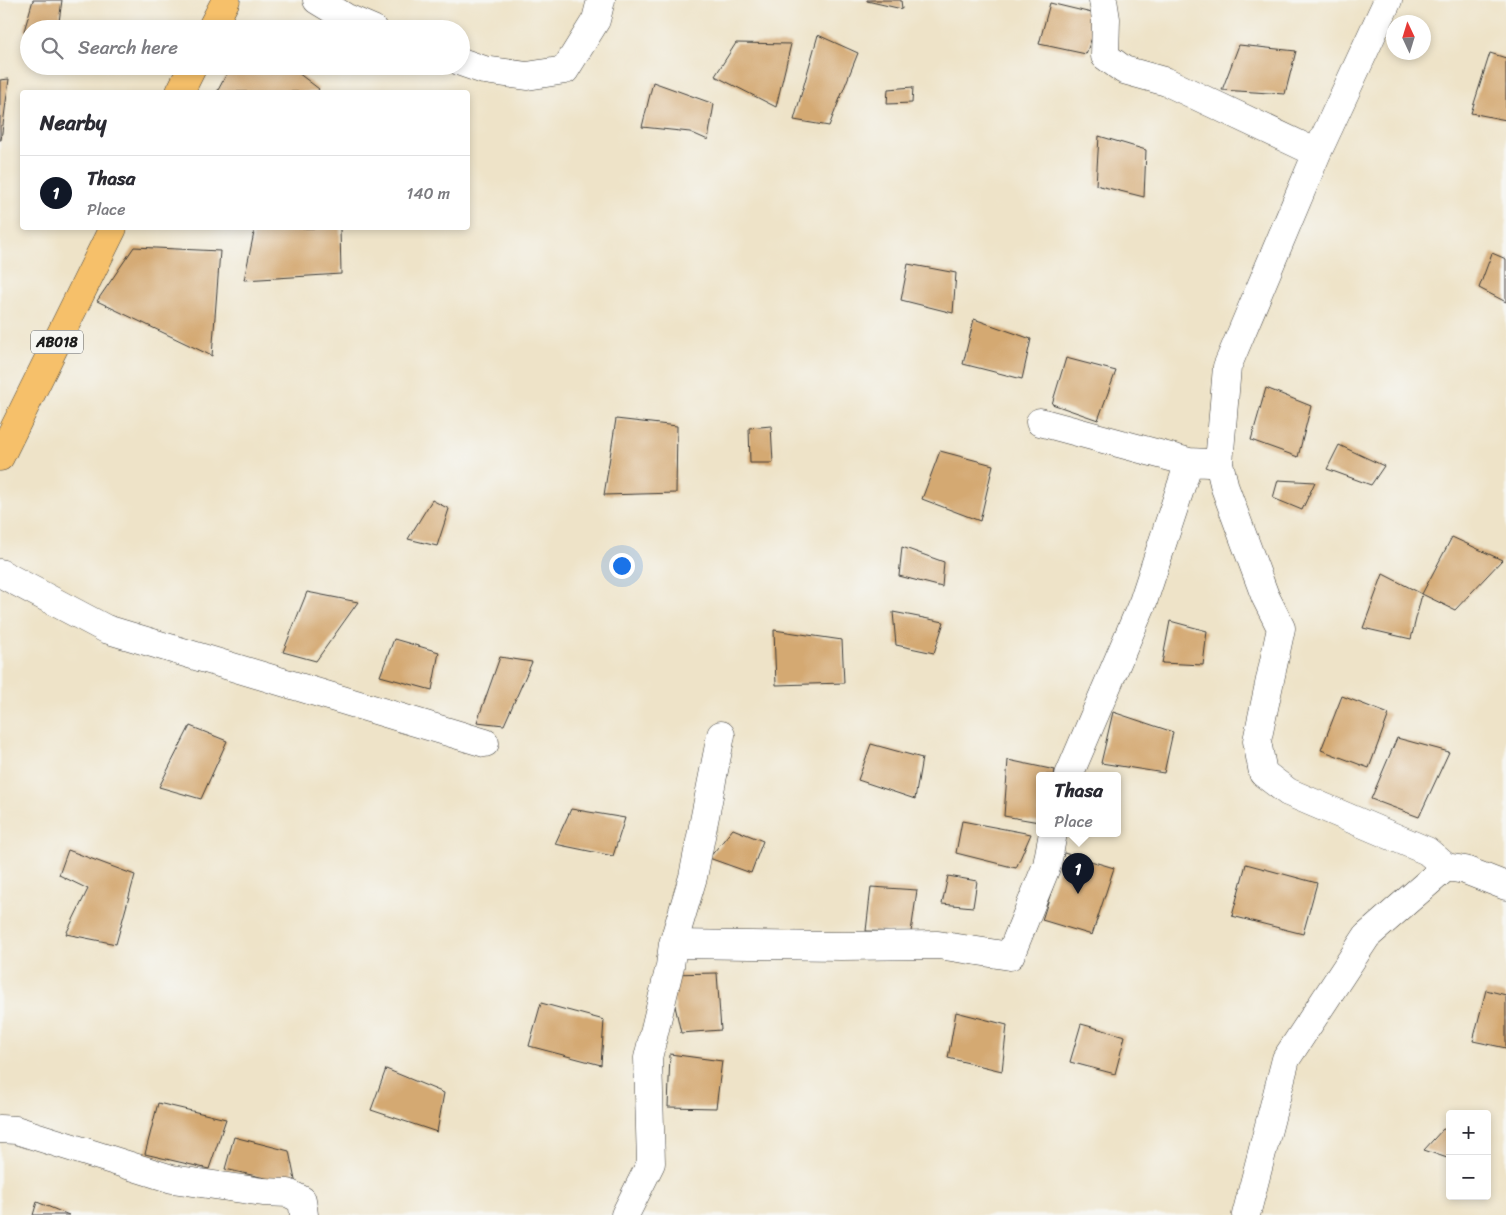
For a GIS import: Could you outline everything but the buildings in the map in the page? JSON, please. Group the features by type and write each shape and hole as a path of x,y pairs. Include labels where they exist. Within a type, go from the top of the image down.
{"main road":[{"path":"216,20 226,0"},
{"path":"181,90 188,75"},
{"name":"AB018","path":"0,457 112,230"}],"street":[{"path":"316,0 352,20"},
{"path":"470,65 484,70 527,76 565,70 596,20 601,0"},
{"path":"1103,0 1106,19 1105,56 1124,70 1167,82 1317,153"},
{"path":"1388,0 1317,153 1227,367 1219,463 1225,488 1265,596 1281,628 1257,741 1263,773 1288,792 1427,851 1446,867 1465,870 1506,886"},
{"path":"1040,422 1189,462 1219,463"},
{"path":"1070,772 1142,602 1189,462"},
{"path":"0,573 106,629 485,743"},
{"path":"625,1215 651,1163 648,1058 670,966 673,944 693,877 721,735"},
{"path":"673,944 938,945 1010,956 1047,865 1052,837"},
{"path":"1246,1215 1286,1059 1367,936 1446,867"},
{"path":"0,1128 16,1130 172,1179 263,1192 288,1193 302,1200 304,1215"}],"place":[{"name":"Thasa","path":"1078,894"}]}
